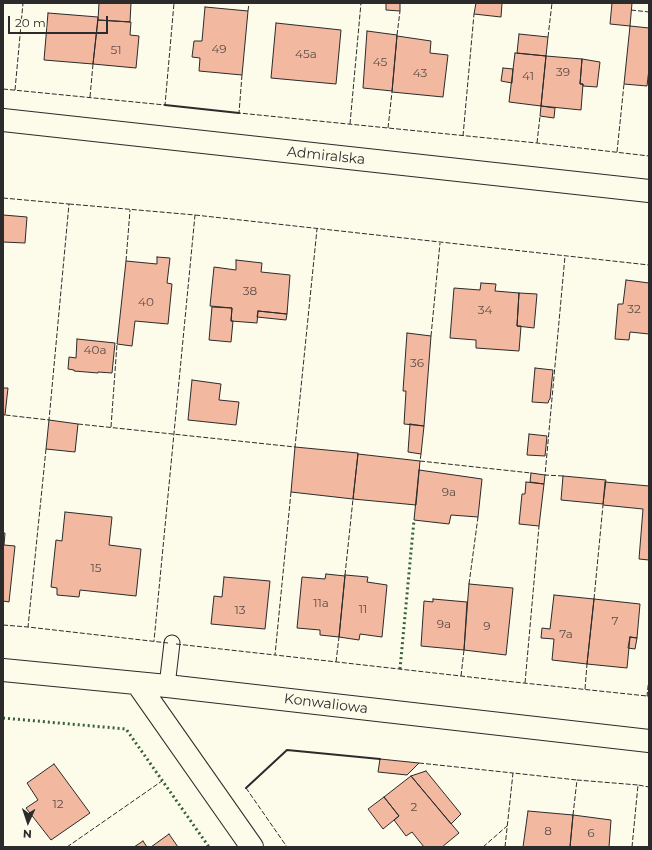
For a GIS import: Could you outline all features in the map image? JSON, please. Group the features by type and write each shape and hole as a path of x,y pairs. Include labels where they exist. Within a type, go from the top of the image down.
{"street":[{"name":"Admiralska","path":"3,120 649,191"},
{"name":"Konwaliowa","path":"3,670 168,686 649,741"},
{"path":"137,683 252,847"}],"lane":[{"path":"168,686 172,643"}],"building":[{"path":"99,3 131,3 130,22 98,20"},
{"path":"386,3 400,3 400,11 386,10"},
{"path":"476,3 502,3 501,17 474,14"},
{"path":"612,3 632,3 630,26 610,24"},
{"path":"205,7 248,11 242,75 199,71 200,58 192,57 194,41 202,41"},
{"path":"48,13 98,17 93,64 44,60"},
{"path":"98,20 131,22 130,35 139,36 136,68 93,64"},
{"path":"276,23 341,30 336,84 271,78"},
{"path":"630,26 649,28 649,69 647,86 624,84"},
{"path":"367,31 397,35 392,91 363,88"},
{"path":"519,34 548,37 546,56 517,53"},
{"path":"397,36 431,41 430,53 448,55 443,97 392,92"},
{"path":"515,53 546,56 541,106 509,102"},
{"path":"546,56 582,59 580,84 583,84 581,110 541,106"},
{"path":"582,59 600,62 597,87 583,86 583,84 580,84"},
{"path":"503,68 513,69 512,83 501,81"},
{"path":"541,106 555,108 554,118 540,116"},
{"path":"3,215 27,217 25,243 3,242"},
{"path":"157,257 170,258 167,283 172,284 168,324 135,321 132,346 117,344 126,261 157,264"},
{"path":"236,260 262,263 261,272 290,275 287,314 258,311 257,323 231,321 232,308 210,306 214,267 236,270"},
{"path":"626,280 649,283 649,334 630,332 629,340 615,339 618,304 623,304"},
{"path":"481,283 496,284 495,291 519,293 517,326 521,326 519,351 476,348 476,340 450,338 454,288 480,290"},
{"path":"519,293 537,294 534,328 517,326"},
{"path":"212,307 232,308 231,321 233,321 231,342 209,340"},
{"path":"258,311 287,314 286,320 257,317"},
{"path":"407,333 431,336 424,426 404,424 406,391 403,391"},
{"path":"77,339 115,343 112,373 74,371 68,369 69,357 76,358"},
{"path":"535,368 553,370 550,399 548,403 532,402"},
{"path":"192,380 221,384 219,400 239,402 236,425 188,420"},
{"path":"3,388 8,388 5,415 3,415"},
{"path":"49,420 78,424 75,452 46,449"},
{"path":"410,424 424,426 421,454 408,452"},
{"path":"529,434 547,436 545,456 527,455"},
{"path":"295,447 358,453 353,499 291,492"},
{"path":"358,454 420,461 416,505 353,499"},
{"path":"419,470 482,479 478,517 451,515 449,524 414,520"},
{"path":"531,473 545,475 544,484 530,482"},
{"path":"563,476 606,480 603,504 561,500"},
{"path":"526,482 544,484 539,526 519,524 522,494 525,494"},
{"path":"605,482 649,486 649,560 639,559 643,509 603,505"},
{"path":"65,512 112,517 109,545 141,549 136,596 80,590 79,597 57,595 57,588 51,587 56,540 62,541"},
{"path":"3,533 5,533 4,545 15,546 9,602 3,601"},
{"path":"326,574 345,576 339,637 320,635 320,630 297,628 302,577 325,579"},
{"path":"345,575 368,577 367,582 387,585 382,637 360,634 359,640 339,637"},
{"path":"224,577 270,581 265,629 211,624 214,596 222,597"},
{"path":"469,584 513,588 506,655 464,650"},
{"path":"554,595 594,599 587,664 552,660 554,639 541,638 542,628 550,629"},
{"path":"433,599 467,602 464,650 421,646 424,601 433,602"},
{"path":"594,599 640,604 637,638 630,637 627,668 587,664"},
{"path":"630,637 637,638 635,649 628,648"},
{"path":"380,759 419,763 407,775 378,772"},
{"path":"54,764 90,813 51,840 26,808 38,800 27,783"},
{"path":"426,771 461,814 451,824 411,776"},
{"path":"411,776 459,833 442,847 424,847 412,832 406,836 394,820 399,816 384,797"},
{"path":"384,797 399,816 383,829 368,809"},
{"path":"528,811 573,815 570,847 523,847"},
{"path":"573,815 611,820 609,847 570,847"},
{"path":"169,834 178,847 151,847"},
{"path":"143,841 147,847 134,847"}],"hedge":[{"path":"400,669 414,520"},
{"path":"3,718 126,729 209,847"}],"fence":[{"path":"15,90 23,3"},
{"path":"3,89 165,105 174,3"},
{"path":"248,11 249,3"},
{"path":"350,124 361,3"},
{"path":"548,37 552,3"},
{"path":"631,10 649,12"},
{"path":"397,35 400,11"},
{"path":"463,136 474,14"},
{"path":"90,97 93,64"},
{"path":"242,75 239,113 537,143 649,156"},
{"path":"617,152 624,84"},
{"path":"388,128 392,92"},
{"path":"537,143 540,116"},
{"path":"3,198 69,204 49,420 5,415"},
{"path":"69,204 195,215 154,641"},
{"path":"126,261 130,210"},
{"path":"195,215 649,265"},
{"path":"78,424 295,447 317,229"},
{"path":"431,336 440,243"},
{"path":"563,476 545,475 565,256"},
{"path":"111,427 117,344"},
{"path":"46,449 28,627 168,643"},
{"path":"421,454 420,461 531,473"},
{"path":"291,492 275,655 647,696"},
{"path":"345,575 353,499"},
{"path":"594,599 603,505"},
{"path":"469,584 478,517"},
{"path":"525,683 539,526"},
{"path":"3,625 28,627"},
{"path":"336,662 339,637"},
{"path":"176,644 275,655"},
{"path":"461,676 464,650"},
{"path":"585,689 587,664"},
{"path":"649,678 647,696 649,696"},
{"path":"419,763 513,773"},
{"path":"505,847 513,773 577,780"},
{"path":"573,815 577,780 638,785"},
{"path":"67,847 162,781"},
{"path":"632,847 638,785 649,787"},
{"path":"246,788 287,847"},
{"path":"483,847 507,826"}],"wall":[{"path":"165,105 239,113"},
{"path":"246,788 287,750 380,759"}]}
